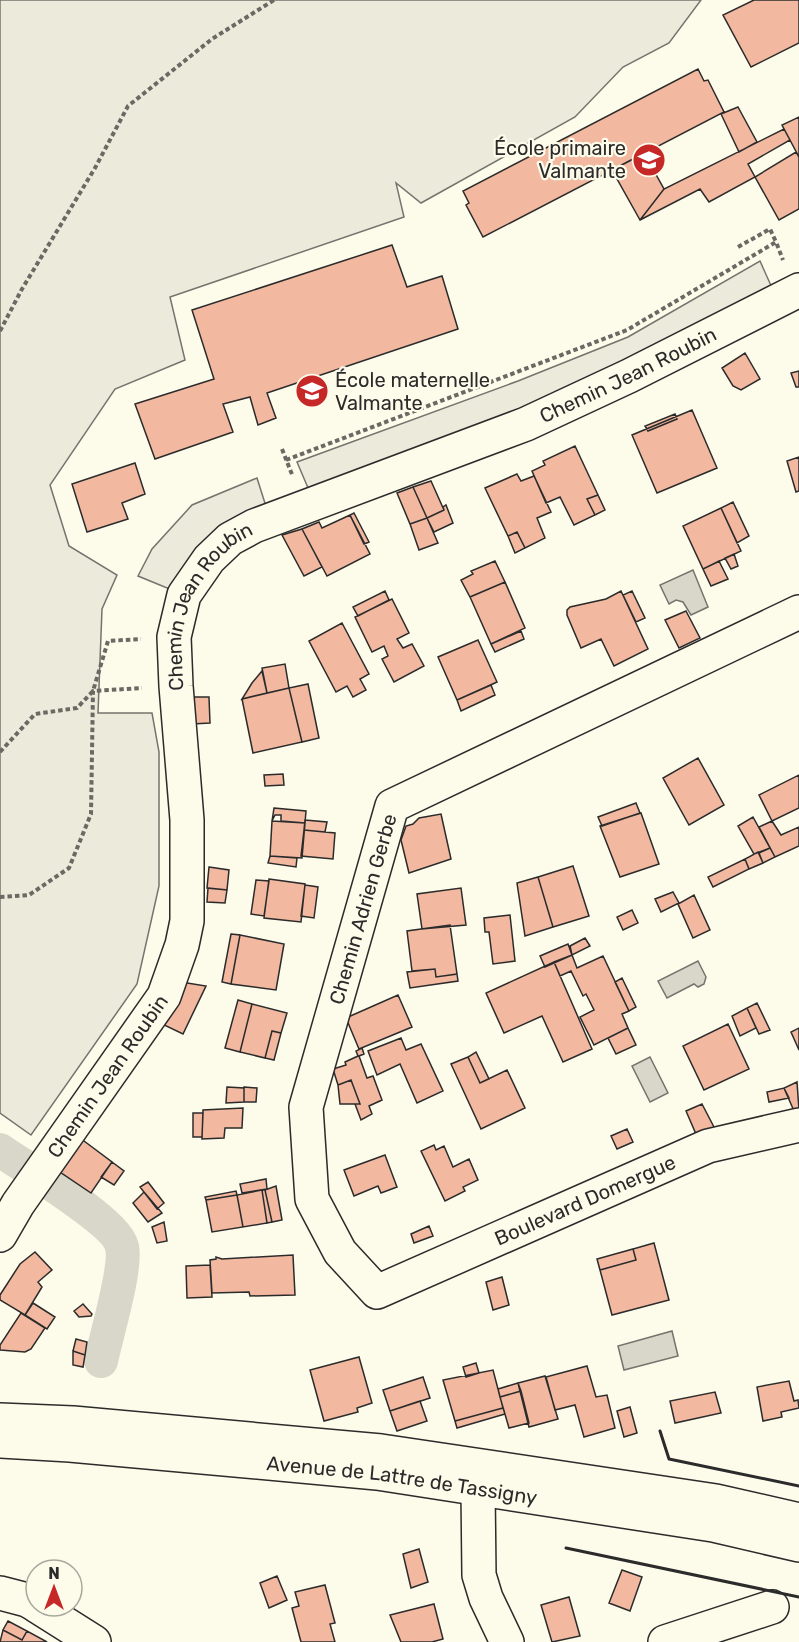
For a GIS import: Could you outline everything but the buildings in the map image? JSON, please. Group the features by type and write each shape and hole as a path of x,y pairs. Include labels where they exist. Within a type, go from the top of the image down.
{"street":[{"name":"Chemin Jean Roubin","path":"0,1235 18,1204 164,996 182,945 187,921 187,820 174,637 184,595 209,559 230,539 254,526 526,424 629,376 797,291"},
{"name":"Chemin Adrien Gerbe","path":"377,1292 340,1252 312,1199 306,1107 392,806 799,612"},
{"name":"Boulevard Domergue","path":"377,1292 708,1146 799,1125"},
{"path":"0,1420 73,1423 381,1451 716,1502 799,1520"},
{"name":"Avenue de Lattre de Tassigny","path":"0,1441 70,1445 377,1473 712,1525 799,1545"},
{"path":"478,1489 479,1575 486,1598 507,1642"},
{"path":"0,1593 24,1599"},
{"path":"665,1642 772,1607"},
{"path":"55,1618 94,1642"}],"path":[{"path":"0,331 95,168 128,106 212,39 274,0"},
{"path":"738,247 770,229 797,291"},
{"path":"286,460 627,330 777,242"},
{"path":"0,897 29,896 69,868 91,814 93,691 108,641 174,637"},
{"path":"0,752 35,714 77,708 93,691 176,686"}],"shaded area":[{"path":"0,0 701,0 669,43 623,67 575,117 421,203 396,183 404,217 170,297 185,360 115,389 50,485 69,546 117,575 102,609 98,713 152,713 159,752 159,886 137,984 31,1135 0,1113"},
{"path":"760,261 777,299 314,502 297,462 518,381 628,337"},
{"path":"257,478 270,519 184,595 138,576 152,549 192,505"},
{"path":"693,570 708,607 691,615 683,602 676,600 669,604 660,585"},
{"path":"698,961 706,977 704,984 698,987 694,984 667,998 658,981"},
{"path":"650,1057 668,1093 650,1102 632,1066"},
{"path":"672,1331 678,1356 624,1370 618,1346"}],"waterway":[{"path":"0,1150 88,1210 116,1236 122,1247 122,1270 101,1361"}],"wall":[{"path":"660,1431 669,1459 799,1486"},
{"path":"566,1548 799,1597"}],"place":[{"name":"École primaire Valmante","path":"649,160"},
{"name":"École maternelle Valmante","path":"312,391"}]}
